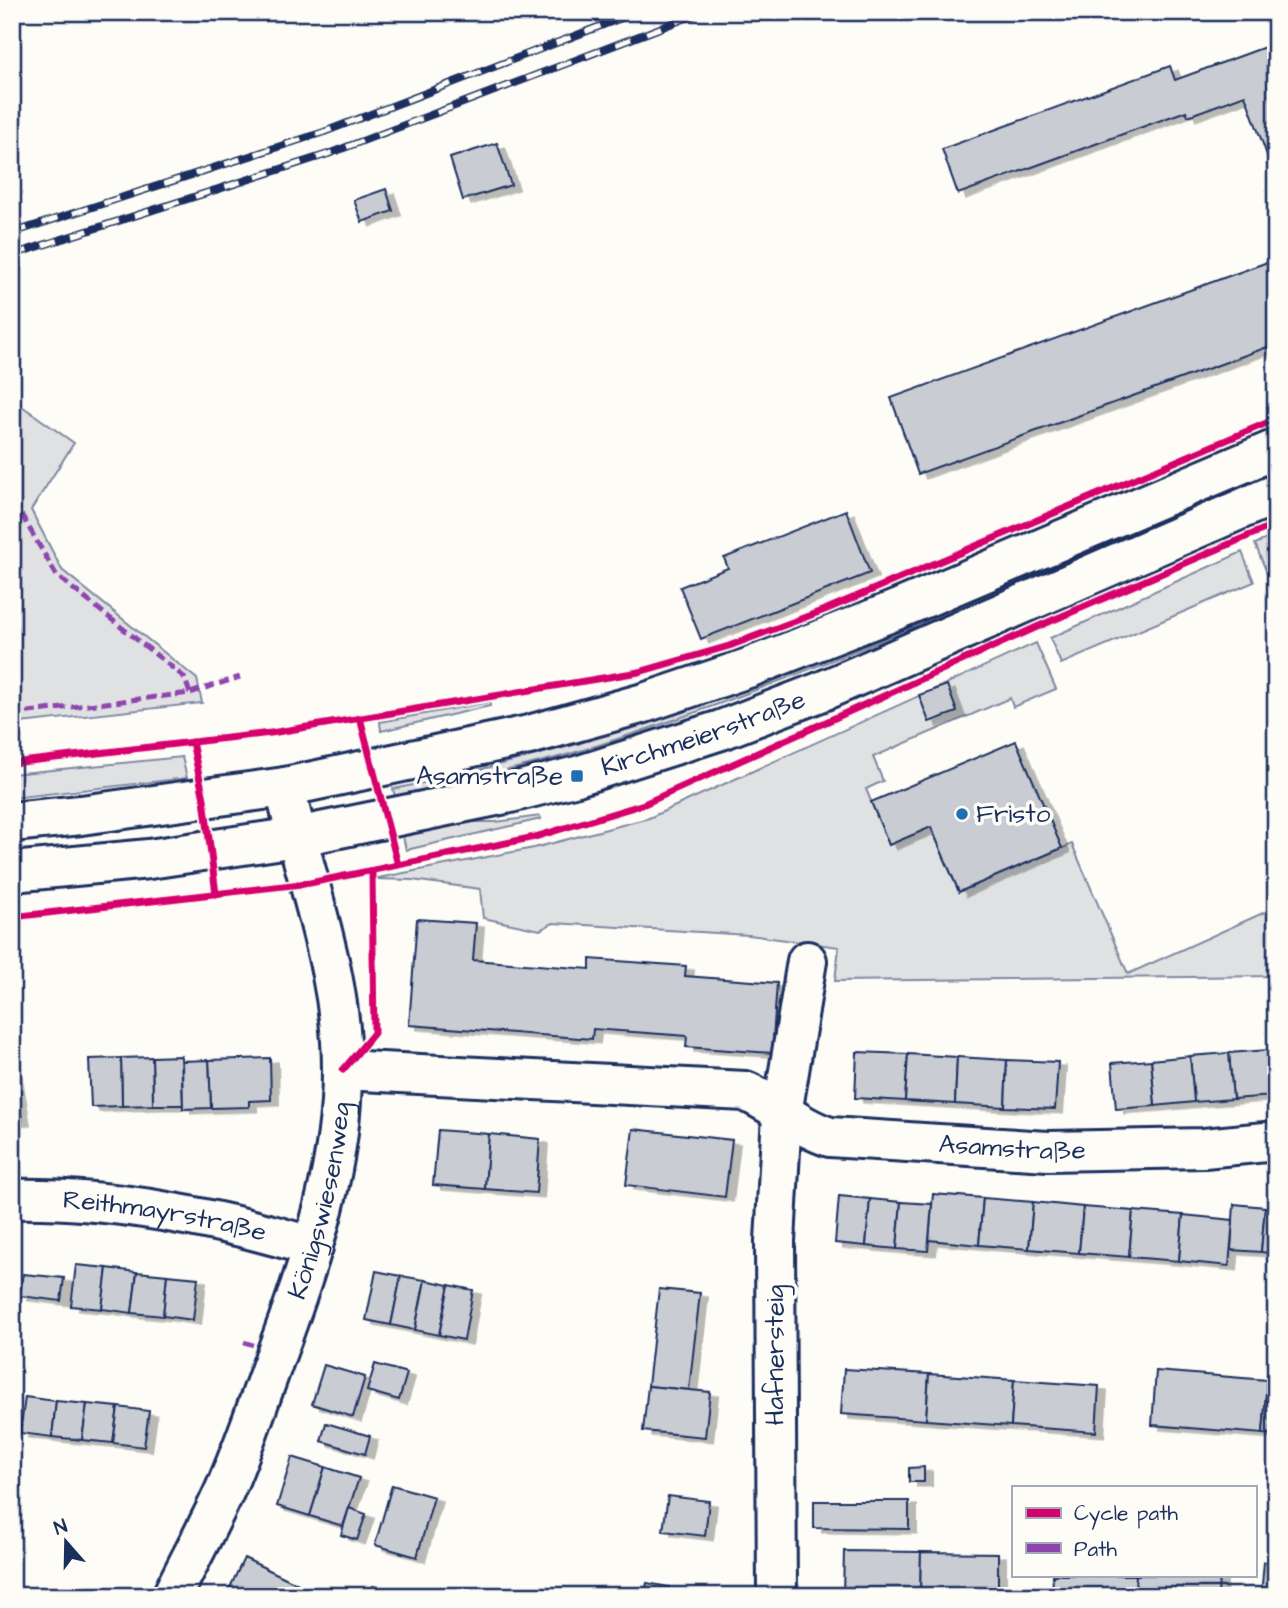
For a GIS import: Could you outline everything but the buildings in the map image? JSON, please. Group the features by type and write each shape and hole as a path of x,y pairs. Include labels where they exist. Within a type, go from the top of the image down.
{"main road":[{"name":"Kirchmeierstraße","path":"12,821 81,815 285,787 529,735 620,710 748,668 897,610 1276,449"},
{"name":"Kirchmeierstraße","path":"12,872 149,859 296,837 506,794 577,776 721,730 820,692 1276,494"},
{"name":"Königswiesenweg","path":"172,1596 224,1491 275,1358 313,1247 333,1164 340,1120 342,1070 337,997 285,787"},
{"name":"Hafnersteig","path":"777,1596 775,1241 782,1114 807,961"},
{"name":"Asamstraße","path":"342,1070 745,1091 760,1097 813,1132 830,1137 1048,1151 1204,1148 1276,1141"},
{"name":"Reithmayrstraße","path":"12,1199 48,1198 128,1205 275,1235 313,1247"}],"shaded area":[{"path":"12,399 74,443 31,510 62,570 197,679 202,703 12,724"},
{"path":"1276,469 1018,582 757,690 580,751 395,796 393,789 448,778 578,744"},
{"path":"1276,535 1276,583 1272,585 1255,544"},
{"path":"1242,552 1254,582 1061,664 1050,638"},
{"path":"1036,643 1056,689 1013,707 1010,698 873,757 883,781 866,789 889,845 931,827 959,892 1072,844 1128,974 1276,907 1276,976 835,981 839,947 749,935 553,923 540,930 483,918 480,889 412,880 373,879 534,848 649,818"},
{"path":"490,702 490,706 381,731 380,722"},
{"path":"182,757 187,778 12,798 12,774"},
{"path":"540,816 541,819 406,850 402,832 451,822 496,822"}],"railway":[{"path":"12,233 324,132 637,12"},
{"path":"12,255 328,154 702,12"}],"marked path":[{"path":"12,504 17,507 57,576 184,677 190,693"},
{"path":"12,714 190,693 240,677"},
{"path":"244,1342 253,1345"}],"cycle path":[{"path":"12,763 271,733 639,672 729,646 827,609 1276,419"},
{"path":"12,917 310,883 535,837 644,804 1037,627 1276,524"},
{"path":"360,718 398,865"},
{"path":"192,742 204,799 216,894"},
{"path":"343,1070 374,1033 372,871"}],"place":[{"name":"Asamstraße","path":"577,776"},
{"name":"Fristo","path":"962,814"}]}
